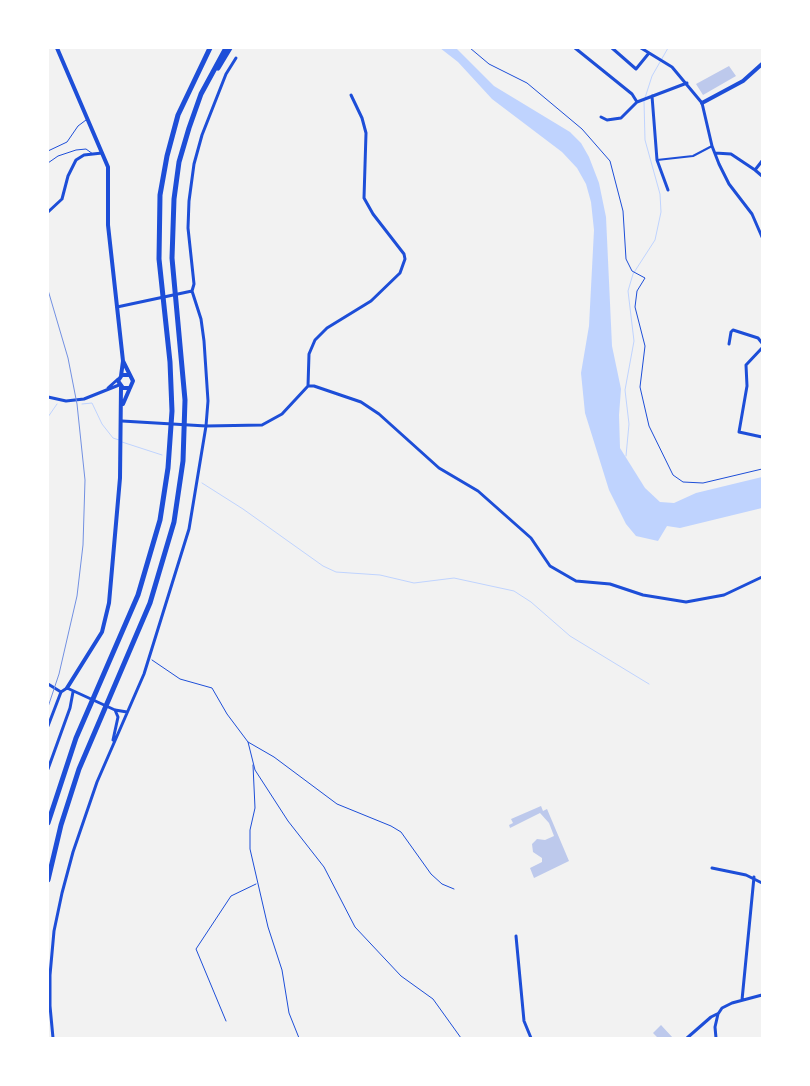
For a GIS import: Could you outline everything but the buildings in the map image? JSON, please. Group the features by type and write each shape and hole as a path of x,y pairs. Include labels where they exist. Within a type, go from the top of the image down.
{"highway":[{"path":"48,823 72,750 129,620 147,571 165,494 172,420 170,362 162,298 158,221 164,168 183,102 210,48"},
{"path":"48,880 61,826 79,769 146,615 165,557 178,498 185,427 185,377 176,299 172,228 177,174 188,128 212,73 226,48"},
{"path":"212,73 217,69 230,48"}],"street":[{"path":"48,726 61,692 67,688 94,647 105,621 119,499 122,439 120,377 123,362 108,225 110,174 57,48"},
{"path":"575,48 639,101"},
{"path":"612,48 636,69 649,53"},
{"path":"642,48 667,63 687,83 702,103 712,146 729,184 752,214 762,236"},
{"path":"54,1038 49,992 58,912 82,826 111,747 149,658 189,530 206,426 205,350 201,320 192,292 194,284 188,228 194,164 206,125 226,74 236,58"},
{"path":"702,103 743,81 762,64"},
{"path":"601,117 607,120 621,118 639,101 687,83"},
{"path":"122,421 206,426 262,425 282,414 308,386 309,354 315,340 328,328 371,301 400,273 404,254 373,214 364,198 366,133 362,118 351,95"},
{"path":"652,96 657,160 668,190"},
{"path":"657,160 693,156 712,146"},
{"path":"715,152 731,154 762,176"},
{"path":"48,212 62,199 68,176 76,160 84,155 102,153"},
{"path":"755,170 762,161"},
{"path":"117,307 192,292"},
{"path":"729,344 733,330 758,338 762,343"},
{"path":"762,348 746,366 747,386 739,432 762,437"},
{"path":"122,406 133,381 123,362"},
{"path":"48,396 66,400 84,399 107,388 120,377 130,375"},
{"path":"107,388 120,386 130,388"},
{"path":"308,386 322,388 361,402 379,414 439,468 470,485 489,500 531,538 547,564 564,575 580,582 610,584 643,595 675,602 686,602 728,593 762,577"},
{"path":"48,684 61,692"},
{"path":"67,688 115,710 127,712"},
{"path":"48,769 75,693"},
{"path":"111,747 118,717 115,710"},
{"path":"712,868 754,877 762,883"},
{"path":"742,1000 754,877"},
{"path":"516,936 523,1012 526,1029 532,1038"},
{"path":"687,1038 711,1017 718,1014 727,1004 762,995"},
{"path":"716,1038 718,1014"}],"lane":[{"path":"48,151 67,142 78,126 87,119"},
{"path":"48,163 58,156 76,150 86,149 94,154"}],"path":[{"path":"470,48 489,64 527,83 582,129 610,162 623,211 626,259 632,271 645,278 638,290 635,308 645,346 640,386 649,426 673,475 682,482 703,483 762,469"},
{"path":"149,658 180,679 212,688 227,714 248,742 274,757 337,804 401,832 431,874 442,884 454,889"},
{"path":"248,742 253,764 255,808 249,838 256,883 282,970 289,1012 299,1038"},
{"path":"253,764 288,821 324,867 355,927 401,976 433,999 462,1038"},
{"path":"226,1021 196,949 231,896 256,883"}],"water":[{"path":"440,48 456,48 494,86 570,132 581,143 589,157 599,183 606,217 612,346 621,389 619,415 620,448 645,488 660,502 674,503 696,493 762,477 762,508 680,528 667,526 658,541 636,536 626,524 609,490 585,413 581,373 589,326 594,230 591,202 586,184 577,168 562,152 492,99 458,62"}],"waterway":[{"path":"626,456 629,424 625,390 634,341 628,291 633,274 655,240 661,212 660,194 645,140 644,101 652,76 668,48"},
{"path":"82,404 92,403 102,424 113,438 119,440"},
{"path":"48,417 57,404"},
{"path":"122,442 162,455"},
{"path":"202,483 243,509 323,566 336,572 380,575 414,583 454,578 514,591 531,602 570,636 649,684"}],"railway":[{"path":"48,290 68,358 77,404 85,480 83,545 77,596 59,674 48,707"}]}
